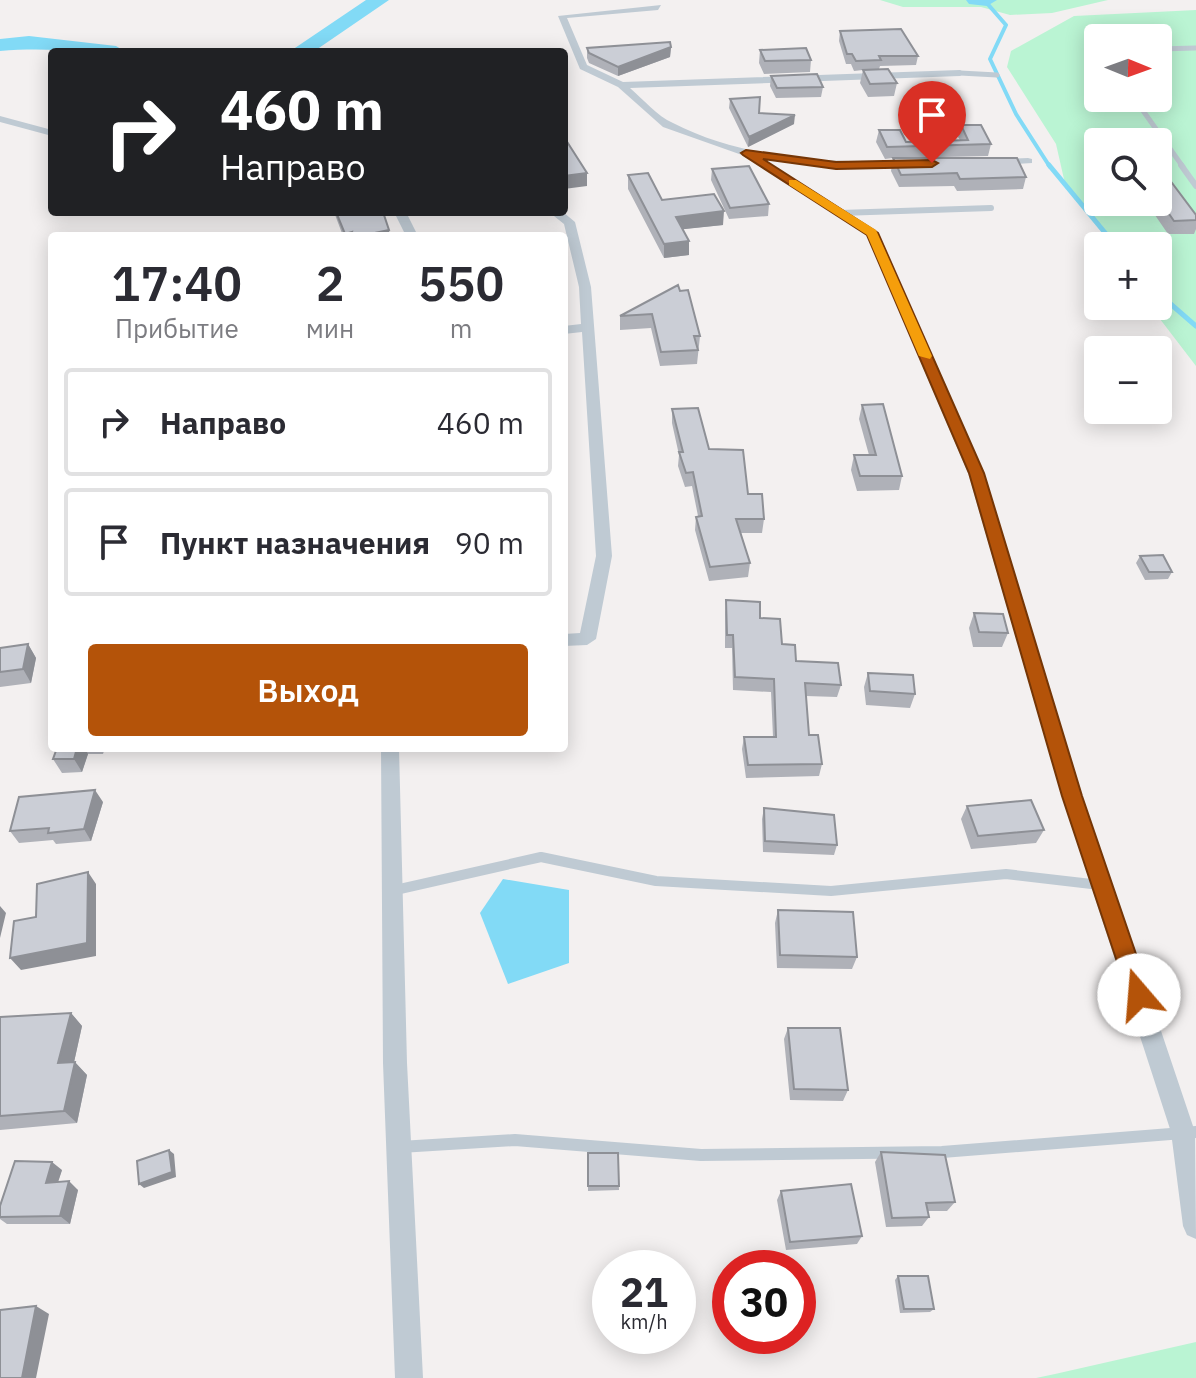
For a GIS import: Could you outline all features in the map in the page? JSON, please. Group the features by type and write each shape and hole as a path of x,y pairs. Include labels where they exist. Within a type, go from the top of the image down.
{"street":[{"path":"658,7 562,16 578,67 621,85 667,125 746,153 836,166 932,163"},
{"path":"621,85 960,73"},
{"path":"0,119 48,132"},
{"path":"746,153 872,233 976,473 1072,796 1190,1132 1196,1226"},
{"path":"980,162 1028,161"},
{"path":"561,216 569,222 585,287 604,556 587,639 568,640"},
{"path":"568,330 589,327"},
{"path":"390,752 396,1147 409,1378"}],"lane":[{"path":"1172,49 1196,48"},
{"path":"960,73 997,75"},
{"path":"1144,112 1196,186"},
{"path":"840,213 991,208"},
{"path":"390,891 541,857 656,881 831,891 1006,874 1104,885"},
{"path":"396,1147 515,1140 701,1155 942,1152 1190,1132"}],"green space":[{"path":"880,0 1108,0 1052,13 1010,15 981,7 903,7"},
{"path":"1196,10 1196,366 1161,320 1172,320 1172,232 1107,232 1092,216 1172,216 1172,128 1084,128 1084,207 1066,188 1056,144 1007,67 1011,51 1074,16"},
{"path":"1196,1342 1196,1378 1036,1378 1055,1374"}],"water":[{"path":"503,879 569,890 569,963 508,984 480,913"}],"building":[{"path":"901,29 918,56 879,56 881,60 856,61 852,54 847,54 840,31"},
{"path":"670,42 671,47 618,67 589,53 587,48"},
{"path":"806,48 811,60 765,61 760,50"},
{"path":"888,69 897,83 870,84 863,70"},
{"path":"817,74 823,87 777,88 771,76"},
{"path":"760,97 759,113 795,115 749,137 730,99"},
{"path":"961,125 981,125 991,144 887,147 879,130 900,130 906,142 968,140"},
{"path":"568,143 587,173 568,175"},
{"path":"893,158 1017,158 1026,177 960,179 957,173 901,175"},
{"path":"749,166 769,204 730,208 712,169"},
{"path":"648,173 662,200 714,194 724,211 676,217 689,241 664,244 628,175"},
{"path":"1172,183 1196,215 1196,220 1174,221 1171,216"},
{"path":"338,216 384,216 389,230 379,232 344,232"},
{"path":"678,285 680,291 688,290 700,336 694,336 698,350 661,352 652,314 620,316"},
{"path":"883,404 902,476 860,476 854,455 876,455 862,405"},
{"path":"698,408 709,449 743,450 748,494 762,494 764,519 736,519 750,563 710,567 696,517 702,516 693,472 686,473 679,452 683,452 672,409"},
{"path":"1163,555 1172,572 1149,572 1140,556"},
{"path":"726,600 760,602 760,618 780,619 782,644 795,645 796,661 838,663 841,685 805,683 809,735 818,735 822,764 748,765 744,737 776,737 774,679 735,677 733,635 727,635"},
{"path":"974,613 1003,614 1008,633 979,632"},
{"path":"28,644 23,669 0,672 0,648"},
{"path":"868,673 913,675 915,694 870,691"},
{"path":"56,752 76,752 74,759 53,759"},
{"path":"95,790 84,829 48,833 49,828 10,831 19,797"},
{"path":"1031,800 1044,830 978,836 967,806"},
{"path":"764,808 834,815 837,845 765,841"},
{"path":"88,872 87,943 10,958 14,921 36,917 37,884"},
{"path":"778,910 853,912 857,957 780,955"},
{"path":"71,1013 58,1063 75,1062 64,1111 0,1116 0,1017"},
{"path":"788,1028 840,1028 848,1090 794,1089"},
{"path":"169,1150 172,1172 139,1184 137,1161"},
{"path":"881,1152 945,1155 955,1202 926,1203 929,1217 892,1218"},
{"path":"588,1153 618,1153 619,1186 588,1186"},
{"path":"15,1161 52,1162 46,1183 69,1181 60,1216 0,1217 0,1206"},
{"path":"851,1184 862,1236 790,1242 781,1191"},
{"path":"898,1276 928,1276 934,1309 904,1309"},
{"path":"36,1306 22,1378 0,1378 0,1310"}],"waterway":[{"path":"305,48 379,0"},
{"path":"976,0 987,0"},
{"path":"985,1 1006,25 990,59 1016,114 1050,167"},
{"path":"0,45 29,42 81,48"},
{"path":"1049,165 1104,232"},
{"path":"1172,305 1196,326"}],"slow traffic":[{"path":"792,182 872,233 926,356"}],"route":[{"path":"932,163 836,166 746,153 872,233 976,473 1072,796 1139,995"}]}
